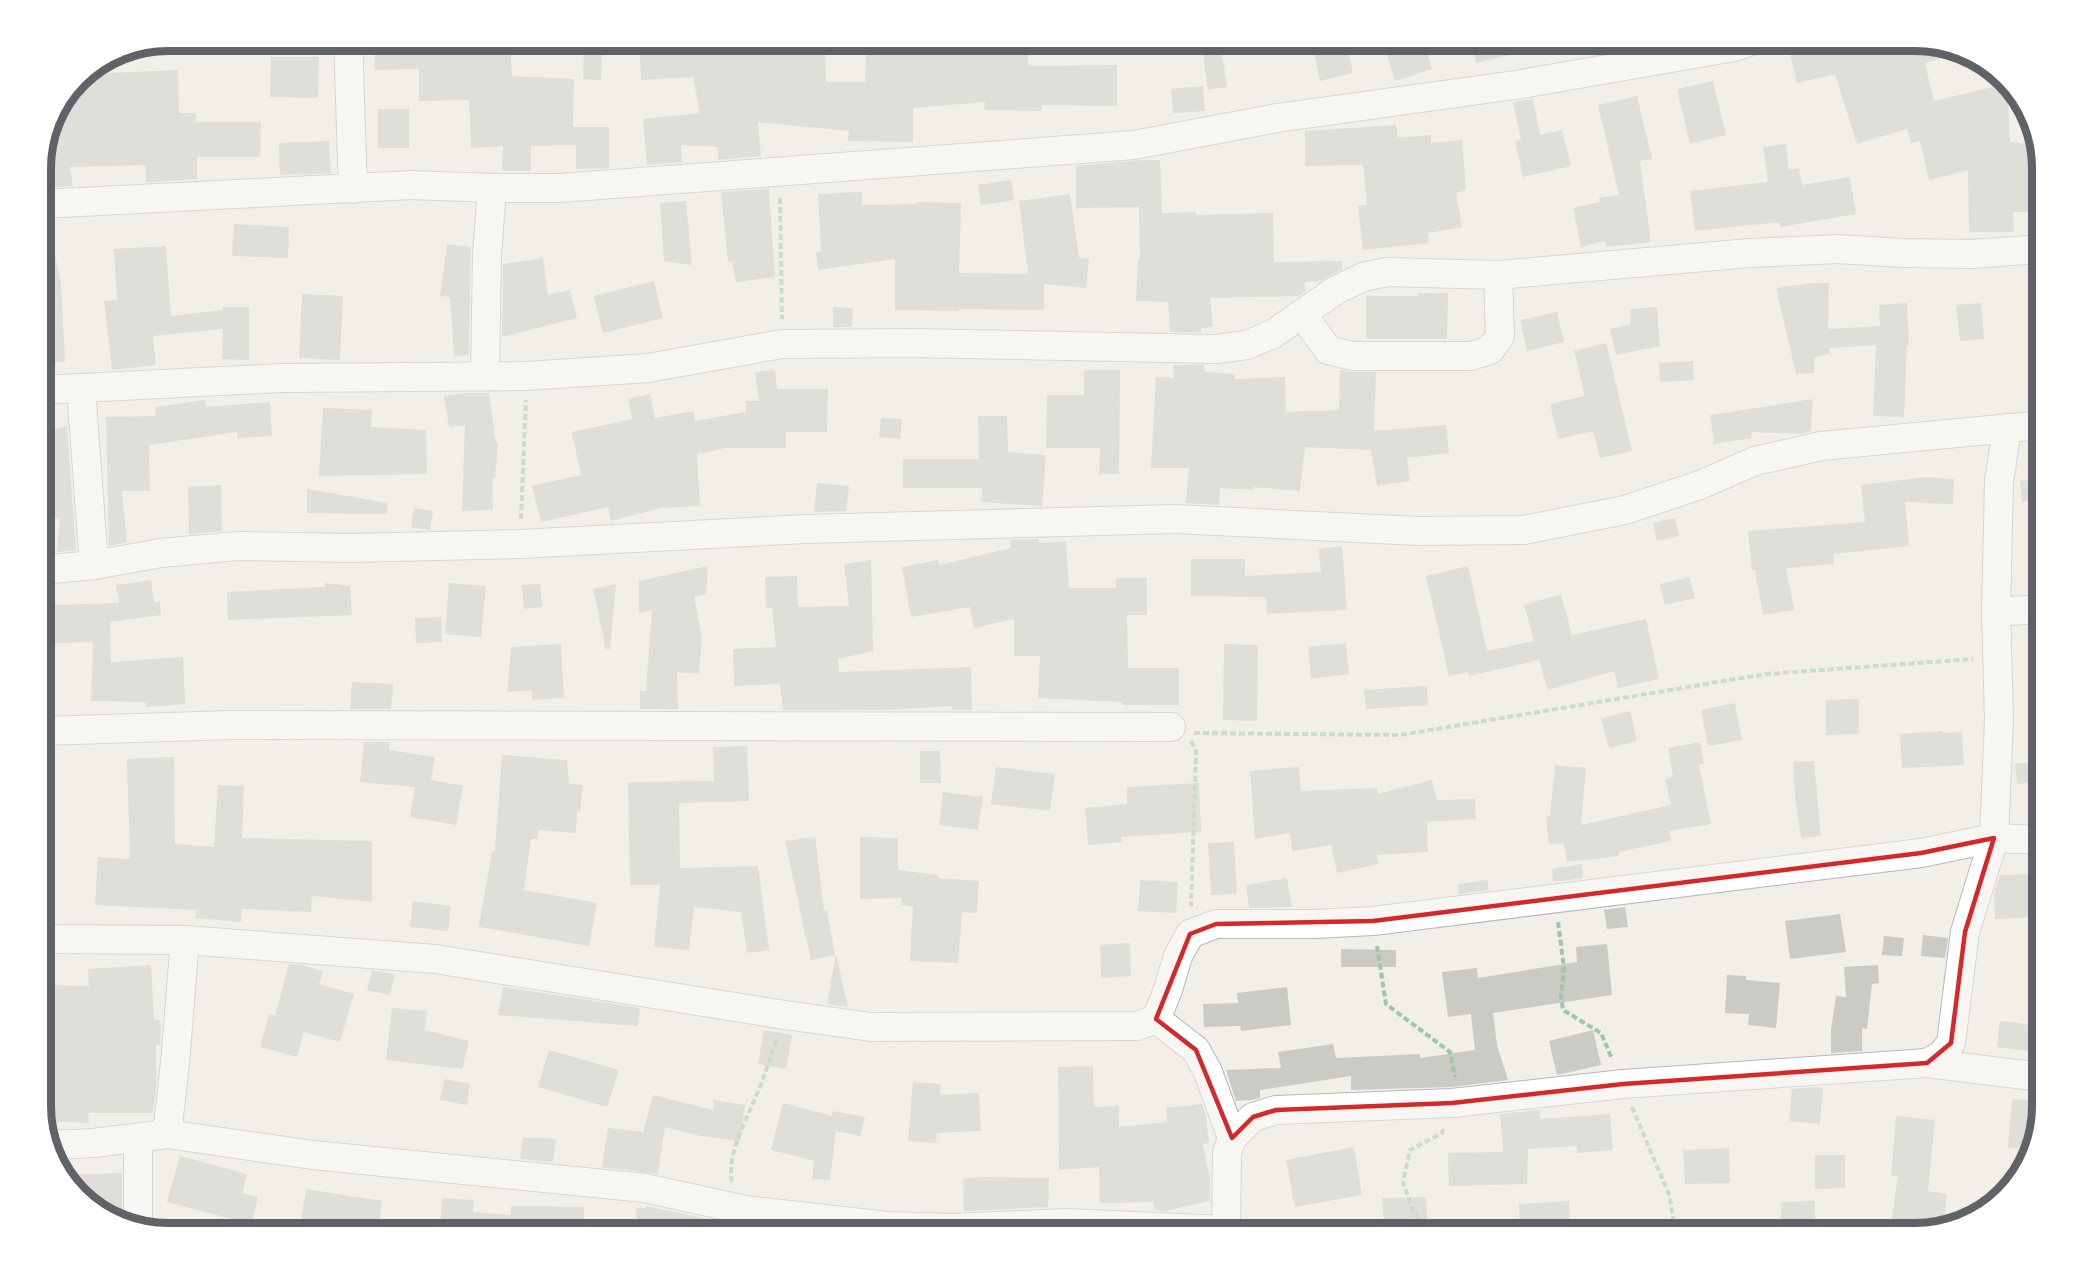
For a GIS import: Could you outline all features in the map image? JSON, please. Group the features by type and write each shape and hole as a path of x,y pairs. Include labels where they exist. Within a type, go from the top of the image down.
{"street":[{"path":"348,51 352,189"},
{"path":"51,204 411,185 560,188 1134,145 1277,118 1515,85 1706,51"},
{"path":"485,376 487,255 492,188"},
{"path":"51,390 282,378 527,376 648,368 782,344 912,343 1216,350 1247,345 1273,334 1336,290 1363,277 1386,272 1498,275 1837,249 1972,254 2032,250"},
{"path":"1302,314 1328,350 1352,356 1471,356 1490,350 1500,336 1498,275"},
{"path":"81,388 94,565"},
{"path":"51,569 94,565 161,553 238,546 352,548 520,544 806,529 1175,519 1418,531 1524,530 1625,510 1700,485 1755,461 1821,446 2032,426"},
{"path":"1927,1062 1941,1055 1951,1043 1965,932 1994,838 1999,720 1996,612 1999,482 2007,428"},
{"path":"1996,612 2032,610"},
{"path":"51,731 232,725 1171,727"},
{"path":"51,939 185,940 435,959 871,1027 1137,1026 1156,1019 1178,956 1190,934 1216,924 1314,924 1373,921 1921,853 1994,838 2032,840"},
{"path":"167,1134 185,940"},
{"path":"1156,1019 1196,1050 1208,1072 1232,1138"},
{"path":"1226,1223 1227,1153 1232,1138 1253,1117 1276,1110 1452,1103 1623,1084 1927,1062 2032,1076"},
{"path":"57,1144 93,1143 167,1134 314,1155 645,1188 745,1210 860,1223"},
{"path":"138,1138 138,1219"}],"path":[{"path":"780,170 782,344"},
{"path":"520,544 527,376"},
{"path":"1190,934 1196,751 1187,733 1400,735 1766,674 1997,657"},
{"path":"745,1210 731,1178 733,1160 742,1128 758,1092 785,1015"}],"highlighted area":[{"path":"1994,838 1965,932 1951,1043 1927,1063 1623,1084 1452,1103 1276,1110 1253,1117 1232,1138 1196,1050 1156,1019 1190,934 1216,924 1373,921 1921,853"}],"building":[{"path":"374,51 511,51 512,76 574,79 573,127 609,127 609,168 576,169 576,145 531,146 531,171 502,171 503,146 471,148 469,100 419,101 419,69 375,70"},
{"path":"640,51 825,51 826,82 865,82 866,51 1027,51 1029,66 1117,65 1117,106 1042,105 1041,111 984,110 985,102 913,108 913,142 848,141 849,131 758,122 761,156 718,160 717,147 681,145 682,162 647,165 643,119 700,113 693,77 641,80"},
{"path":"1203,51 1222,51 1227,87 1208,90"},
{"path":"1313,51 1348,51 1353,73 1320,81"},
{"path":"1386,51 1426,51 1432,69 1395,81"},
{"path":"1473,51 1525,51 1476,63"},
{"path":"1804,51 1915,51 1945,55 1949,56 1925,63 1934,101 1998,86 2008,97 2010,142 2030,145 2032,212 2013,212 2014,232 1969,232 1968,170 1929,180 1920,141 1911,143 1907,129 1857,144 1835,74 1797,83 1790,54"},
{"path":"584,52 602,52 601,80 583,79"},
{"path":"271,57 319,57 318,98 270,97"},
{"path":"178,70 179,113 196,113 196,122 261,122 260,157 197,157 197,179 146,182 146,165 70,167 73,186 51,187 52,153 59,126 62,126 63,116 80,91 100,73"},
{"path":"1713,81 1726,135 1690,144 1677,89"},
{"path":"1203,86 1205,111 1173,113 1171,89"},
{"path":"1637,96 1652,159 1640,161 1651,242 1606,247 1605,241 1581,247 1573,208 1600,202 1599,198 1619,195 1598,105"},
{"path":"1533,99 1540,135 1562,130 1571,166 1523,177 1515,141 1521,140 1513,102"},
{"path":"378,109 409,109 409,148 378,148"},
{"path":"1396,125 1398,138 1431,135 1431,143 1462,140 1466,190 1456,193 1462,227 1428,233 1429,243 1363,250 1358,206 1367,205 1363,165 1305,166 1305,131"},
{"path":"329,141 331,173 280,175 279,143"},
{"path":"1786,144 1789,170 1799,168 1802,185 1850,177 1856,214 1780,227 1779,222 1695,231 1690,191 1768,182 1763,147"},
{"path":"1160,160 1162,213 1196,212 1196,215 1273,213 1274,262 1342,261 1342,269 1320,281 1305,282 1305,291 1298,296 1210,298 1213,327 1201,328 1201,332 1170,332 1168,302 1136,301 1138,259 1140,259 1139,207 1076,208 1076,166"},
{"path":"1011,180 1014,200 981,205 978,185"},
{"path":"769,189 775,277 736,282 732,262 728,262 721,192"},
{"path":"862,192 862,205 917,204 917,202 961,203 959,273 1028,274 1019,201 1070,194 1079,258 1089,259 1086,288 1044,284 1044,310 895,310 895,259 818,270 816,252 821,251 818,194"},
{"path":"686,201 692,265 664,261 660,203"},
{"path":"234,224 289,227 288,258 232,256"},
{"path":"51,237 61,283 65,362 51,363"},
{"path":"447,244 471,247 469,355 454,356 450,297 440,296"},
{"path":"166,246 171,316 223,310 223,307 249,307 249,360 222,359 223,329 153,336 156,365 112,370 104,301 117,300 114,249"},
{"path":"543,258 548,295 570,290 577,318 502,337 503,264"},
{"path":"654,281 663,318 603,333 594,296"},
{"path":"1829,283 1828,329 1880,326 1879,305 1907,303 1909,345 1907,345 1904,417 1873,416 1876,345 1829,348 1830,354 1814,357 1814,373 1796,374 1776,288"},
{"path":"1418,293 1448,293 1447,339 1366,339 1366,296 1418,296"},
{"path":"302,294 343,296 340,360 299,358"},
{"path":"1981,303 1984,339 1960,341 1956,305"},
{"path":"833,307 853,308 852,327 833,327"},
{"path":"1657,307 1660,346 1616,355 1610,329 1631,324 1630,309"},
{"path":"1557,312 1564,342 1527,351 1520,320"},
{"path":"1606,343 1632,451 1600,458 1593,431 1558,439 1550,404 1585,396 1574,351"},
{"path":"1693,361 1694,380 1660,382 1659,363"},
{"path":"1173,365 1204,365 1205,372 1235,374 1235,379 1285,377 1286,412 1339,410 1340,370 1376,372 1374,431 1446,425 1449,453 1407,458 1410,481 1377,486 1371,450 1305,447 1300,491 1253,487 1253,490 1220,488 1219,505 1186,503 1189,468 1151,468 1156,377 1174,378"},
{"path":"775,370 777,389 828,389 827,432 786,432 786,448 726,448 697,454 700,506 661,508 611,521 608,507 541,522 532,486 581,475 572,432 632,419 628,399 650,394 655,418 694,411 695,421 746,412 746,401 759,401 755,372"},
{"path":"1084,370 1120,370 1119,474 1099,474 1100,448 1046,448 1047,395 1084,395"},
{"path":"489,393 496,443 498,443 495,478 492,478 493,510 462,511 465,425 449,427 444,396"},
{"path":"1813,399 1811,431 1800,434 1751,432 1752,438 1714,444 1710,415"},
{"path":"205,400 206,407 270,402 272,436 237,438 237,432 149,445 150,491 122,491 127,542 109,546 106,417 156,416 155,407"},
{"path":"323,408 372,410 371,427 426,430 427,474 319,476"},
{"path":"978,416 1007,416 1008,452 1046,455 1042,506 981,502 982,488 903,488 903,459 979,459"},
{"path":"881,418 902,419 900,439 879,437"},
{"path":"67,426 76,550 57,552 60,518 51,518 51,430"},
{"path":"1927,477 1954,479 1953,504 1905,502 1909,546 1833,554 1834,564 1786,568 1794,610 1763,615 1755,570 1752,570 1748,531 1865,522 1861,485"},
{"path":"2032,479 2032,501 2022,502 2020,481"},
{"path":"817,483 849,486 846,511 814,512"},
{"path":"221,485 222,531 189,534 188,487"},
{"path":"307,489 388,503 387,514 307,513"},
{"path":"414,508 433,511 430,530 411,527"},
{"path":"1675,518 1679,536 1657,541 1653,523"},
{"path":"1039,539 1039,543 1066,541 1069,588 1116,588 1116,578 1147,578 1147,615 1127,615 1128,668 1179,668 1179,705 1122,705 1122,702 1038,698 1040,656 1014,656 1014,619 974,628 970,607 911,617 902,567 938,560 939,565 1011,548 1010,540"},
{"path":"1342,546 1347,610 1267,614 1266,597 1191,596 1191,559 1245,559 1245,576 1321,572 1319,549"},
{"path":"871,560 873,651 838,659 839,672 971,667 972,710 952,710 952,706 884,710 783,710 780,684 734,686 733,649 776,647 772,608 766,608 765,577 797,576 798,607 849,606 844,564"},
{"path":"708,566 706,594 694,597 702,637 699,674 677,672 678,709 640,709 640,691 646,691 652,610 639,613 639,581"},
{"path":"1468,566 1487,651 1534,641 1524,605 1561,594 1572,635 1646,619 1659,679 1618,688 1614,671 1548,690 1539,660 1469,676 1468,672 1449,676 1426,576"},
{"path":"1690,577 1695,598 1665,605 1660,584"},
{"path":"151,580 154,602 160,602 161,615 110,622 111,662 183,657 185,704 146,707 145,702 91,701 93,642 55,643 54,605 119,603 116,585"},
{"path":"325,583 350,586 352,615 228,620 227,592 325,587"},
{"path":"449,583 486,586 481,637 445,634"},
{"path":"540,584 542,607 524,609 522,585"},
{"path":"616,584 610,649 606,649 593,589"},
{"path":"441,617 442,642 416,643 415,618"},
{"path":"1346,643 1349,674 1311,679 1308,647"},
{"path":"561,644 564,698 532,700 532,690 507,692 511,647"},
{"path":"1224,644 1258,645 1257,721 1223,720"},
{"path":"352,682 393,684 391,709 350,709"},
{"path":"1427,686 1428,705 1366,709 1364,690"},
{"path":"1859,699 1859,734 1826,735 1826,700"},
{"path":"1735,703 1742,740 1708,746 1701,710"},
{"path":"1630,711 1637,741 1609,748 1601,718"},
{"path":"1943,731 1943,733 1962,732 1964,765 1902,768 1900,734"},
{"path":"364,742 389,742 389,750 435,757 431,780 463,786 456,825 410,817 415,787 360,782"},
{"path":"1700,742 1704,764 1699,765 1711,824 1669,831 1671,841 1619,852 1619,856 1567,862 1564,843 1549,844 1546,817 1550,816 1555,765 1586,768 1581,825 1671,805 1665,779 1673,777 1668,748"},
{"path":"747,746 749,801 679,803 680,868 758,866 769,950 747,953 741,912 694,907 689,950 654,947 660,885 630,885 628,782 714,781 713,747"},
{"path":"920,751 940,751 941,783 920,783"},
{"path":"502,755 567,760 569,784 583,785 580,812 577,811 576,833 538,830 538,839 531,839 524,890 597,903 589,946 479,927 492,851 495,851"},
{"path":"174,757 175,844 214,847 218,785 244,786 242,838 372,841 372,902 312,896 311,912 242,909 241,922 195,918 196,910 95,905 98,857 130,859 127,759"},
{"path":"1814,761 1821,836 1801,838 1793,762"},
{"path":"2032,762 2032,782 2017,784 2015,764"},
{"path":"996,767 1055,774 1050,811 991,804"},
{"path":"1299,767 1301,791 1377,788 1378,794 1432,780 1437,800 1475,799 1476,819 1427,822 1428,852 1377,855 1379,864 1337,873 1331,845 1292,851 1290,833 1255,839 1250,771"},
{"path":"1199,783 1201,832 1121,837 1122,842 1088,845 1085,808 1127,804 1127,787"},
{"path":"943,792 983,797 978,830 939,825"},
{"path":"815,837 824,910 827,910 835,955 811,960 785,841"},
{"path":"860,837 898,838 898,870 938,875 938,878 979,881 977,913 962,912 958,963 910,961 913,907 901,905 902,898 860,899"},
{"path":"1234,842 1237,894 1211,895 1208,843"},
{"path":"1582,864 1583,878 1553,882 1552,869"},
{"path":"2028,874 2029,886 2032,886 2032,917 1995,919 1994,894 2000,875"},
{"path":"1287,878 1292,907 1249,908 1246,885"},
{"path":"1140,880 1178,882 1176,913 1138,911"},
{"path":"1487,880 1489,890 1459,894 1458,884"},
{"path":"413,901 451,906 448,931 410,927"},
{"path":"1625,907 1628,927 1607,929 1604,910"},
{"path":"1840,914 1846,952 1790,959 1785,921"},
{"path":"1923,935 1948,938 1945,958 1921,956"},
{"path":"1884,936 1904,938 1902,956 1882,955"},
{"path":"1130,943 1131,976 1101,978 1100,945"},
{"path":"1607,944 1612,995 1493,1013 1497,1045 1508,1080 1451,1087 1351,1090 1351,1076 1260,1090 1260,1098 1236,1101 1226,1070 1281,1068 1278,1052 1333,1044 1336,1058 1420,1054 1420,1058 1475,1050 1471,1014 1448,1017 1442,972 1477,968 1478,978 1577,962 1576,947"},
{"path":"1341,949 1396,950 1396,967 1341,967"},
{"path":"836,953 848,1007 827,1004"},
{"path":"289,964 323,971 319,984 354,994 340,1042 304,1032 297,1057 260,1047 269,1014 275,1015"},
{"path":"151,965 154,1020 160,1020 161,1029 160,1045 156,1045 156,1086 153,1113 88,1113 89,1123 52,1121 51,985 89,986 88,969"},
{"path":"1878,965 1879,983 1872,984 1867,1029 1862,1028 1862,1051 1831,1053 1831,1030 1836,996 1846,997 1844,967"},
{"path":"372,971 395,974 390,995 367,990"},
{"path":"1727,975 1746,976 1746,980 1780,983 1776,1028 1748,1025 1749,1014 1725,1013"},
{"path":"503,987 640,1008 638,1026 498,1015"},
{"path":"1287,987 1291,1025 1241,1031 1240,1026 1204,1027 1203,1004 1238,1003 1237,993"},
{"path":"392,1008 427,1011 425,1030 469,1041 462,1069 386,1060"},
{"path":"2000,1021 2032,1025 2032,1052 1997,1047"},
{"path":"764,1030 792,1035 786,1069 758,1064"},
{"path":"1593,1030 1601,1065 1557,1075 1549,1041"},
{"path":"549,1050 619,1070 607,1107 538,1087"},
{"path":"1093,1066 1094,1107 1119,1106 1119,1127 1167,1122 1166,1108 1202,1104 1206,1115 1209,1143 1203,1144 1210,1179 1210,1201 1164,1211 1155,1210 1153,1202 1100,1203 1099,1167 1059,1170 1058,1067"},
{"path":"444,1079 470,1084 467,1105 440,1100"},
{"path":"913,1082 941,1084 940,1095 979,1093 981,1131 937,1133 936,1143 908,1141"},
{"path":"1823,1088 1820,1124 1789,1121 1792,1089"},
{"path":"653,1095 713,1110 714,1100 745,1105 740,1141 701,1136 665,1127 658,1174 602,1167 608,1128 643,1132"},
{"path":"2012,1099 2032,1100 2031,1121 2024,1149 2008,1148"},
{"path":"783,1103 832,1116 833,1111 865,1117 860,1136 836,1131 830,1180 812,1179 814,1161 771,1150"},
{"path":"1540,1110 1540,1119 1610,1114 1613,1150 1577,1153 1577,1146 1528,1149 1527,1184 1449,1186 1448,1153 1503,1152 1500,1114"},
{"path":"1896,1116 1935,1120 1928,1191 1947,1194 1944,1219 1891,1223 1898,1176 1891,1176"},
{"path":"523,1137 556,1139 553,1162 520,1159"},
{"path":"1354,1147 1362,1195 1295,1207 1286,1160"},
{"path":"1729,1148 1730,1183 1685,1184 1683,1150"},
{"path":"1815,1155 1845,1155 1845,1188 1815,1189"},
{"path":"180,1156 247,1174 242,1193 258,1197 251,1223 167,1202"},
{"path":"122,1173 122,1213 97,1199 73,1175"},
{"path":"963,1178 1049,1178 1048,1207 964,1211"},
{"path":"306,1189 382,1201 379,1223 301,1223"},
{"path":"1426,1197 1427,1223 1384,1223 1382,1198"},
{"path":"442,1198 474,1200 473,1212 511,1215 511,1206 584,1207 584,1223 440,1223"},
{"path":"1569,1201 1570,1223 1520,1223 1519,1204"},
{"path":"1815,1201 1815,1223 1781,1223 1781,1202"},
{"path":"646,1206 725,1223 637,1223 636,1208 646,1208"}]}
